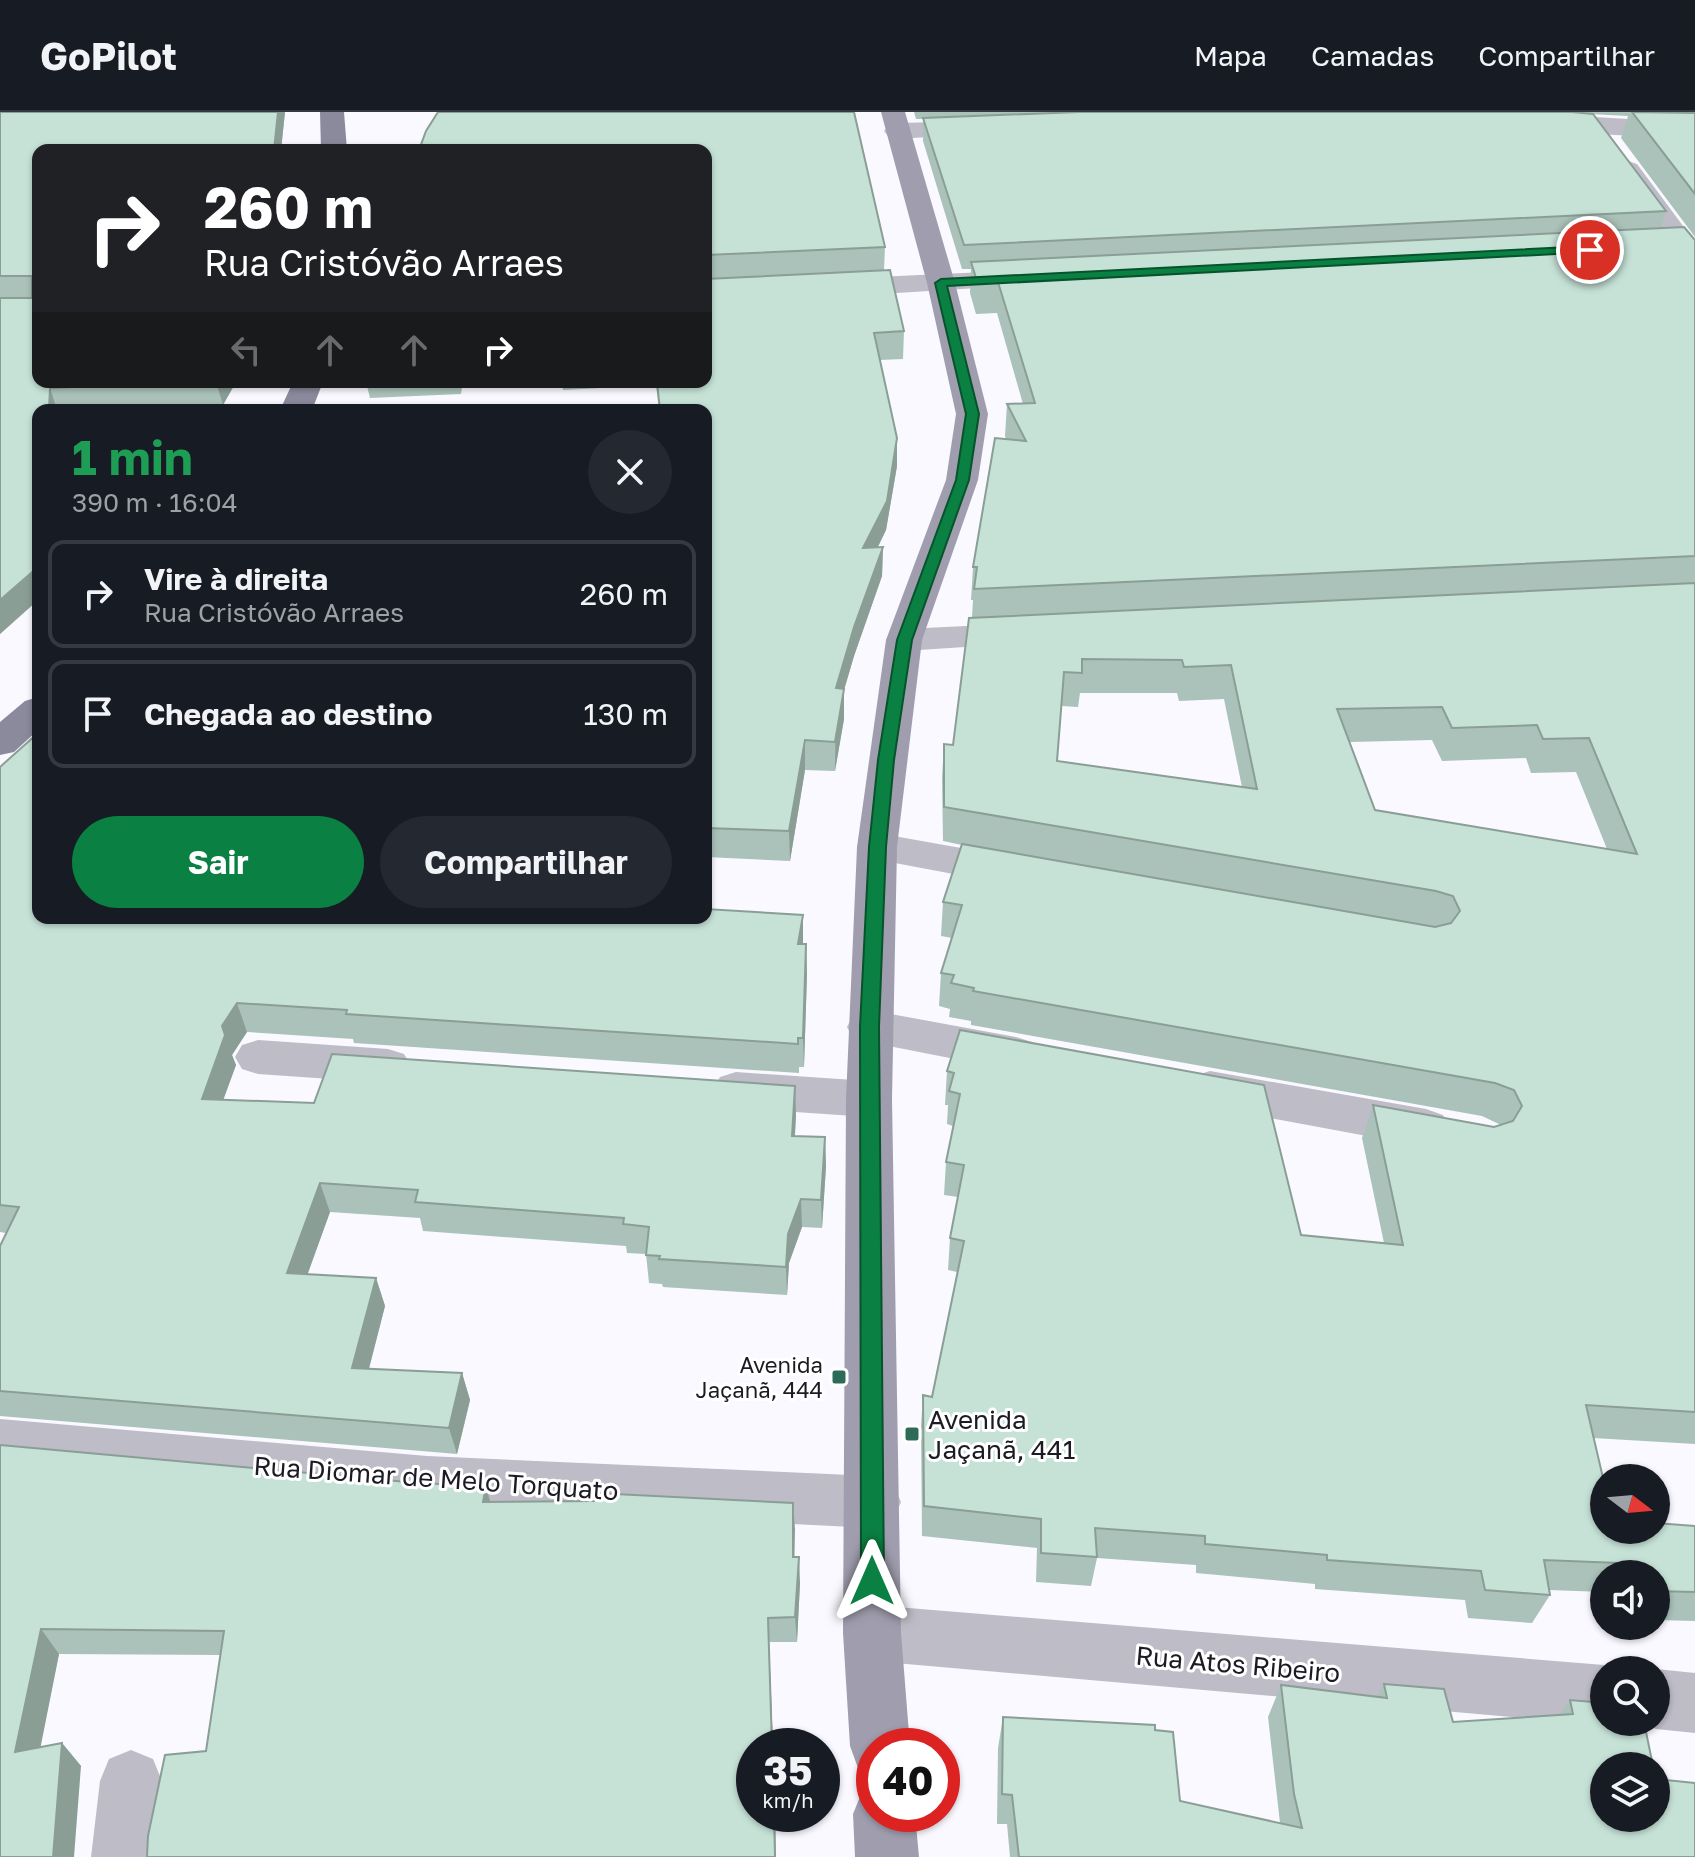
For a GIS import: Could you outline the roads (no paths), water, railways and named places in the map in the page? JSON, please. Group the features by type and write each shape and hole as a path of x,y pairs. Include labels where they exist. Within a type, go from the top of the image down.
{"main road":[{"path":"332,112 334,144"}],"street":[{"path":"1429,112 1596,127 1695,131"},
{"path":"879,1728 872,1633 869,1099 877,847 904,640 962,480 972,414 941,283 895,122 1007,127"},
{"path":"1596,127 1689,253"},
{"path":"1652,246 1689,253"},
{"path":"800,289 1051,277"},
{"path":"904,640 1062,632"},
{"path":"877,847 1049,877"},
{"path":"869,1027 1057,1061"},
{"path":"258,1057 430,1069"},
{"path":"1167,1081 1465,1135"},
{"path":"697,1087 869,1099"},
{"name":"Rua Diomar de Melo Torquato","path":"0,1443 427,1481 873,1502"},
{"name":"Rua Atos Ribeiro","path":"872,1633 1590,1694"},
{"path":"1670,1700 1695,1703"},
{"path":"123,1857 131,1781"},
{"path":"885,1832 887,1857"}],"place":[{"name":"Avenida Jaçanã, 444","path":"839,1377"},
{"name":"Avenida Jaçanã, 441","path":"912,1434"}]}
